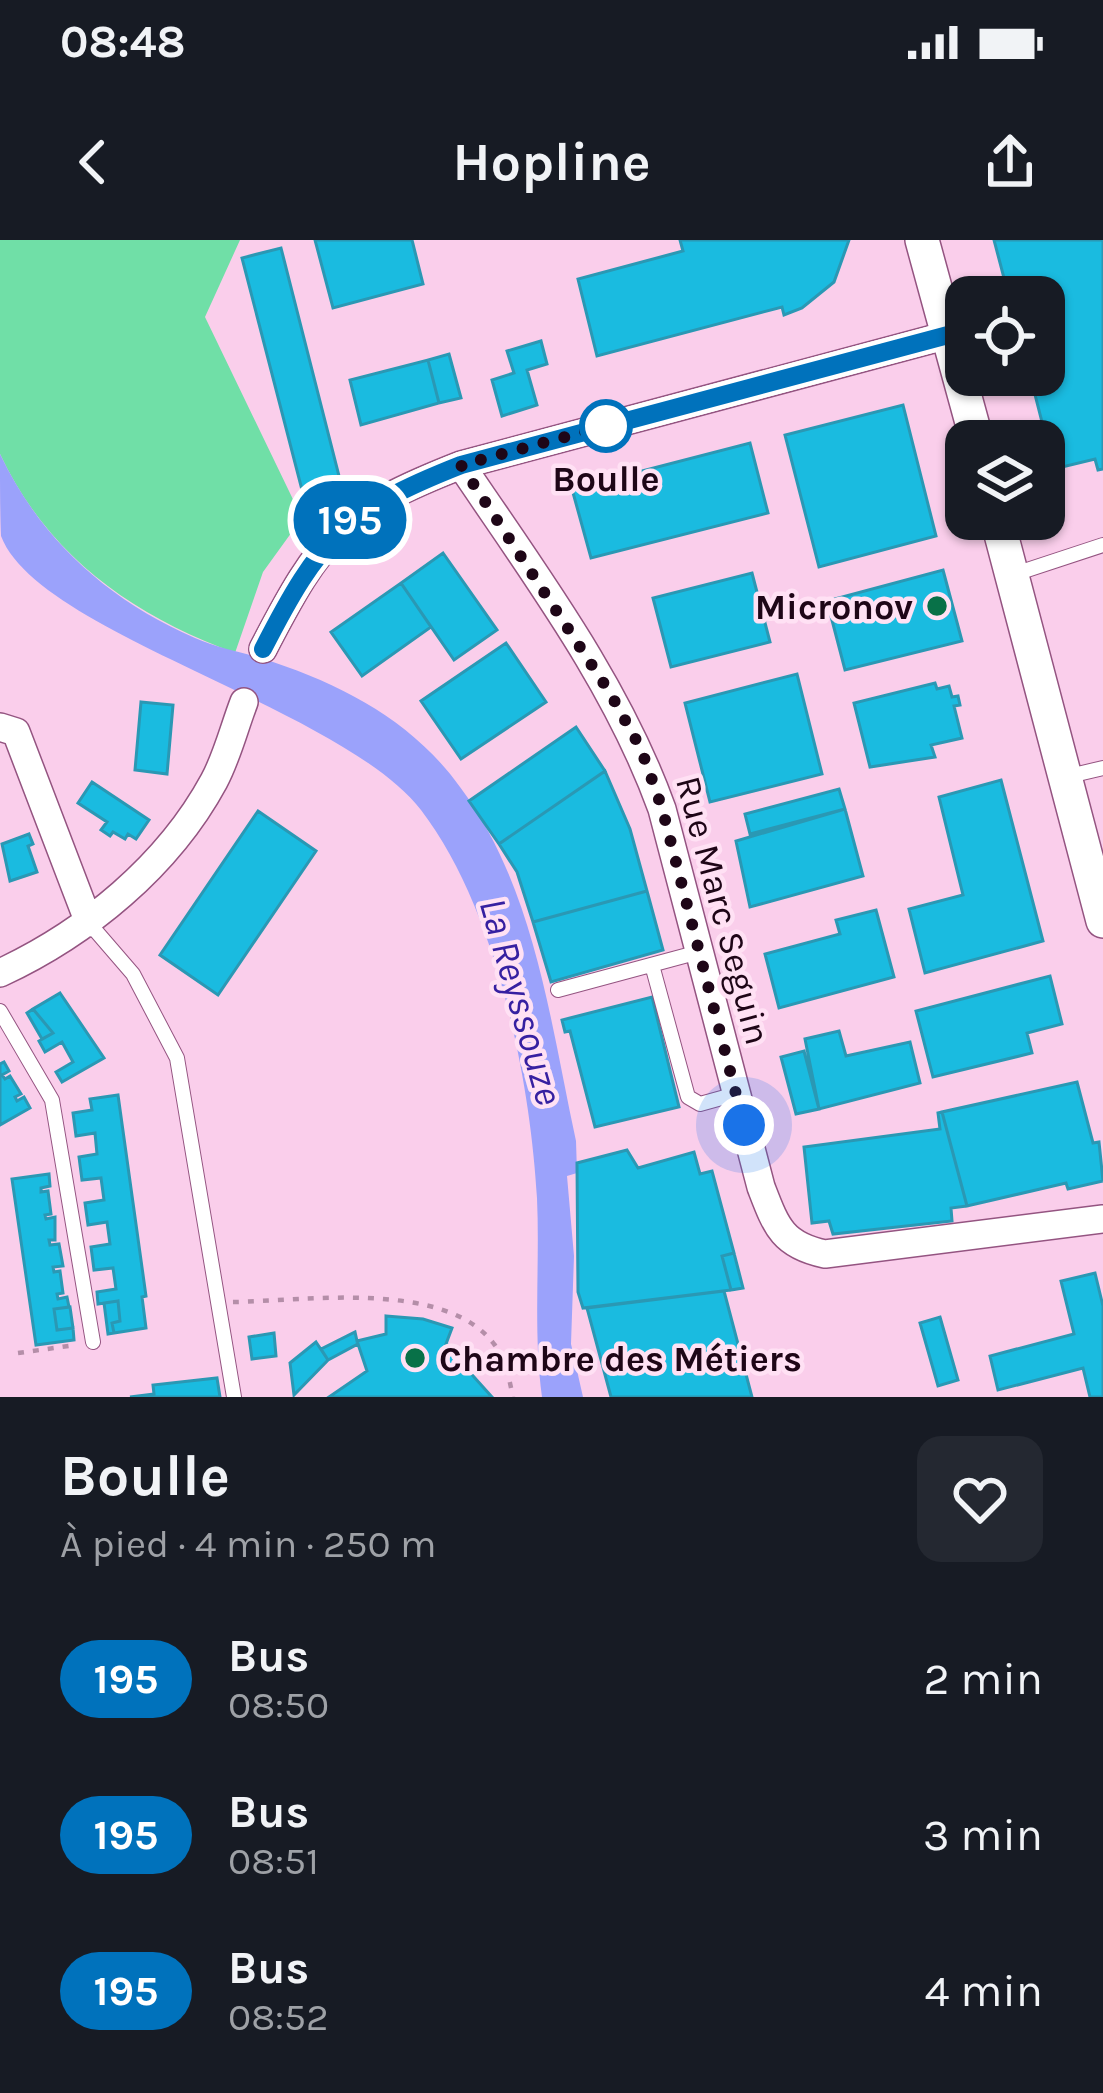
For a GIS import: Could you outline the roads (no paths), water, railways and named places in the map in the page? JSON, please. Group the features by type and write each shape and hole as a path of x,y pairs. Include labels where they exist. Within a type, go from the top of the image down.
{"street":[{"path":"922,240 945,324"},
{"path":"263,649 304,570 343,525 402,488 461,465 945,336"},
{"name":"Rue Marc Seguin","path":"461,465 610,693 641,749 662,808 760,1187 775,1223 798,1249 825,1254 1103,1219"},
{"path":"1003,540 1101,904"},
{"path":"0,973 89,923 185,826 215,779 244,702"},
{"path":"0,727 16,732 89,923"}],"lane":[{"path":"1012,574 1103,545"},
{"path":"1065,777 1103,768"},
{"path":"89,923 133,974 177,1058 234,1397"},
{"path":"558,990 699,952"},
{"path":"652,965 688,1097 700,1104 736,1094"},
{"path":"0,1011 52,1100 93,1342"}],"water":[{"name":"La Reyssouze","path":"0,454 36,514 106,586 195,638 300,672 377,710 442,764 485,826 506,868 536,957 576,1141 577,1173 567,1176 574,1256 571,1344 583,1397 542,1397 537,1198 517,1048 489,944 447,850 421,810 381,772 326,737 71,606 26,572 1,536"}],"place":[{"name":"Boulle","path":"606,426"},
{"name":"Micronov","path":"937,606"},
{"name":"Chambre des Métiers","path":"415,1358"}]}
